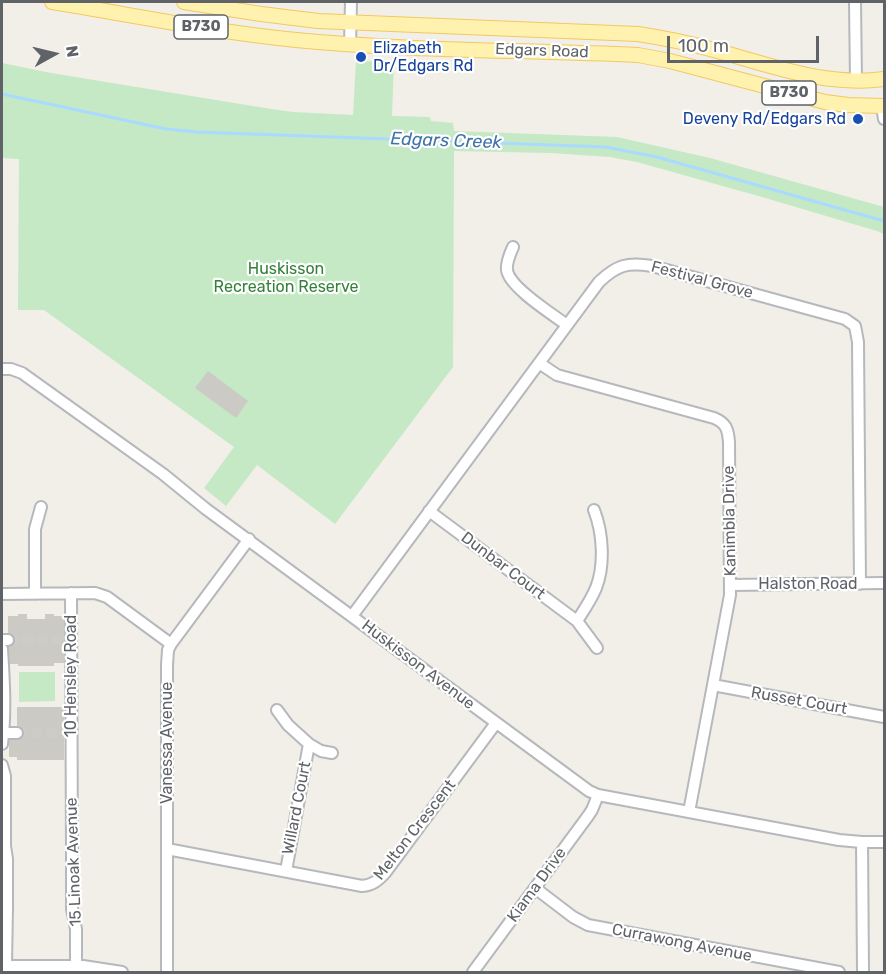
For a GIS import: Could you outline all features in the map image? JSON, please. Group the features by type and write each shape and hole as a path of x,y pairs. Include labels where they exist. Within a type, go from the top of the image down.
{"main road":[{"name":"Edgars Road","path":"52,2 229,31 294,39 350,44 638,55 670,61 825,102 884,110"},
{"name":"Edgars Road","path":"184,2 261,14 351,23 638,34 674,40 813,77 856,81 885,79"},
{"path":"609,54 610,33"}],"street":[{"path":"350,44 351,2"},
{"path":"855,2 856,81"},
{"path":"513,247 507,268 511,281 567,325"},
{"name":"Festival Grove","path":"352,616 598,282 610,272 632,264 652,266 851,322 856,330 858,342 860,584"},
{"name":"Kanimbla Drive","path":"538,363 558,375 714,418 726,426 729,442 731,585 689,812"},
{"name":"Huskisson Avenue","path":"2,369 22,373 164,474 207,509 589,791 598,795 839,840 885,842"},
{"path":"35,594 35,529 41,507"},
{"path":"577,621 592,598 599,577 601,534 594,510"},
{"name":"Dunbar Court","path":"429,511 577,621 597,648"},
{"name":"Vanessa Avenue","path":"167,972 168,650 249,539"},
{"name":"Halston Road","path":"731,585 885,584"},
{"name":"10 Hensley Road","path":"71,593 67,640 68,733 72,759"},
{"path":"2,594 95,593 107,597 171,644"},
{"path":"4,643 2,739 17,733"},
{"name":"Russet Court","path":"713,685 885,717"},
{"name":"Willard Court","path":"277,710 288,725 309,744 321,751 333,753"},
{"name":"Melton Crescent","path":"167,849 362,886 370,885 380,879 496,723"},
{"name":"Willard Court","path":"286,871 309,744"},
{"name":"15 Linoak Avenue","path":"72,759 72,909 76,929 76,965"},
{"path":"2,765 5,776 7,859 4,966 76,965 122,972"},
{"name":"Kiama Drive","path":"473,972 588,816 598,795"},
{"path":"862,842 863,972"},
{"name":"Currawong Avenue","path":"535,888 573,917 588,925 839,972"}],"green space":[{"name":"Huskisson Recreation Reserve","path":"356,61 394,62 392,116 430,117 431,121 453,123 454,131 617,137 710,158 884,207 884,234 637,162 610,157 551,153 454,151 453,367 335,524 257,465 226,506 204,488 234,447 44,310 18,310 19,159 2,158 2,63 271,109 353,115"},
{"path":"19,672 55,672 55,701 19,702"}],"building":[{"path":"208,371 248,401 236,418 195,388"},
{"path":"18,614 27,614 27,619 45,619 45,614 64,616 64,663 54,663 54,666 8,664 8,616 18,616"},
{"path":"17,707 64,707 64,760 17,760 17,757 9,757 9,734 17,734"}],"waterway":[{"name":"Edgars Creek","path":"2,94 166,129 197,132 606,147 657,157 884,221"}],"tunnel":[{"path":"8,640 64,640"},
{"path":"17,733 64,733"}],"place":[{"name":"Elizabeth Dr/Edgars Rd","path":"361,57"},
{"name":"Deveny Rd/Edgars Rd","path":"858,119"}]}
